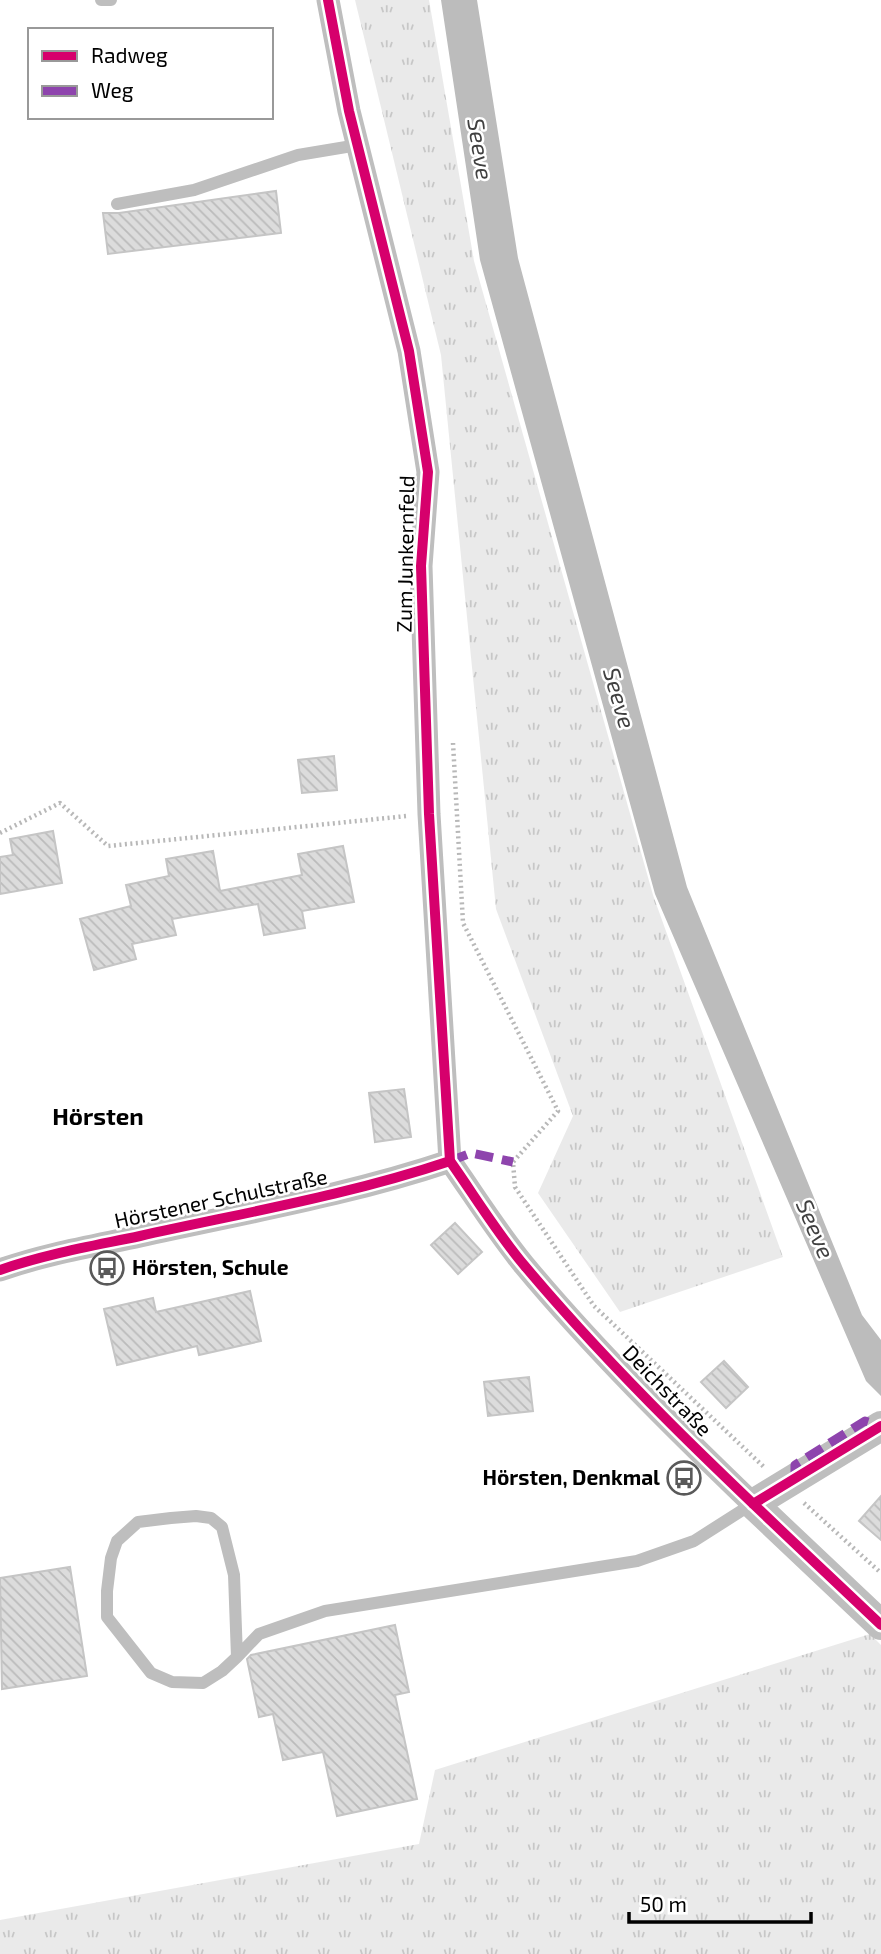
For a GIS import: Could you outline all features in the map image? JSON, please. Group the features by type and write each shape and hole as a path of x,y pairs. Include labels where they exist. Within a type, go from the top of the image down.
{"street":[{"name":"Zum Junkernfeld","path":"328,0 358,145 409,351 428,472 421,566 429,814 450,1161"},
{"name":"Hörstener Schulstraße","path":"0,1270 90,1247 387,1182 450,1161"},
{"name":"Deichstraße","path":"450,1161 523,1264 601,1350 752,1504 881,1625"},
{"path":"752,1504 781,1474 881,1426"}],"lane":[{"path":"101,0 111,0"},
{"path":"117,204 194,190 298,155 358,145"},
{"path":"237,1657 233,1575 222,1527 211,1518 196,1516 138,1522 117,1541 111,1558 107,1617 151,1673 172,1682 203,1683 222,1671 237,1657 259,1634 325,1611 637,1561 694,1541 752,1504"}],"path":[{"path":"452,732 463,923 558,1111 513,1163 515,1187 594,1306 781,1474 804,1503 881,1573"},
{"path":"0,833 60,803 108,846 429,814"}],"green space":[{"path":"355,0 429,0 474,261 653,895 783,1257 620,1312 538,1193 573,1116 496,909 441,355"},
{"path":"870,1634 881,1645 881,1954 0,1954 0,1920 419,1844 435,1770"}],"water":[{"name":"Seeve","path":"441,0 477,0 518,258 687,887 862,1315 881,1340 881,1396 866,1381 655,894 480,260"}],"building":[{"path":"276,191 281,233 108,254 103,213"},
{"path":"334,756 337,790 302,793 298,760"},
{"path":"53,831 62,883 0,894 0,857 13,855 10,839"},
{"path":"343,846 354,902 302,911 305,928 264,935 258,904 172,919 176,935 132,944 136,959 94,970 80,919 131,906 126,885 169,876 166,859 213,851 220,891 302,875 298,854"},
{"path":"404,1089 411,1137 375,1142 369,1093"},
{"path":"455,1223 482,1252 458,1274 431,1245"},
{"path":"250,1291 261,1341 199,1355 197,1346 117,1365 104,1309 153,1298 156,1312"},
{"path":"724,1361 748,1387 726,1408 701,1382"},
{"path":"529,1377 533,1411 488,1416 484,1382"},
{"path":"881,1496 881,1540 859,1521"},
{"path":"70,1567 87,1676 2,1689 0,1578"},
{"path":"395,1625 409,1692 395,1695 417,1799 337,1816 323,1752 283,1760 273,1714 259,1717 247,1659 251,1655"}],"marked path":[{"path":"450,1161 471,1153 513,1162"},
{"path":"795,1478 795,1465 865,1421 881,1426"}],"cycle path":[{"path":"328,0 349,111 409,351 428,472 421,566 429,814 450,1161"},
{"path":"450,1161 514,1253 609,1360 743,1494 881,1625"},
{"path":"0,1270 69,1251 335,1194 450,1161"},
{"path":"753,1504 881,1426"}],"place":[{"name":"Hörsten, Schule","path":"107,1268"},
{"name":"Hörsten, Denkmal","path":"684,1478"}],"district":[{"name":"Hörsten","path":"98,1117"}]}
